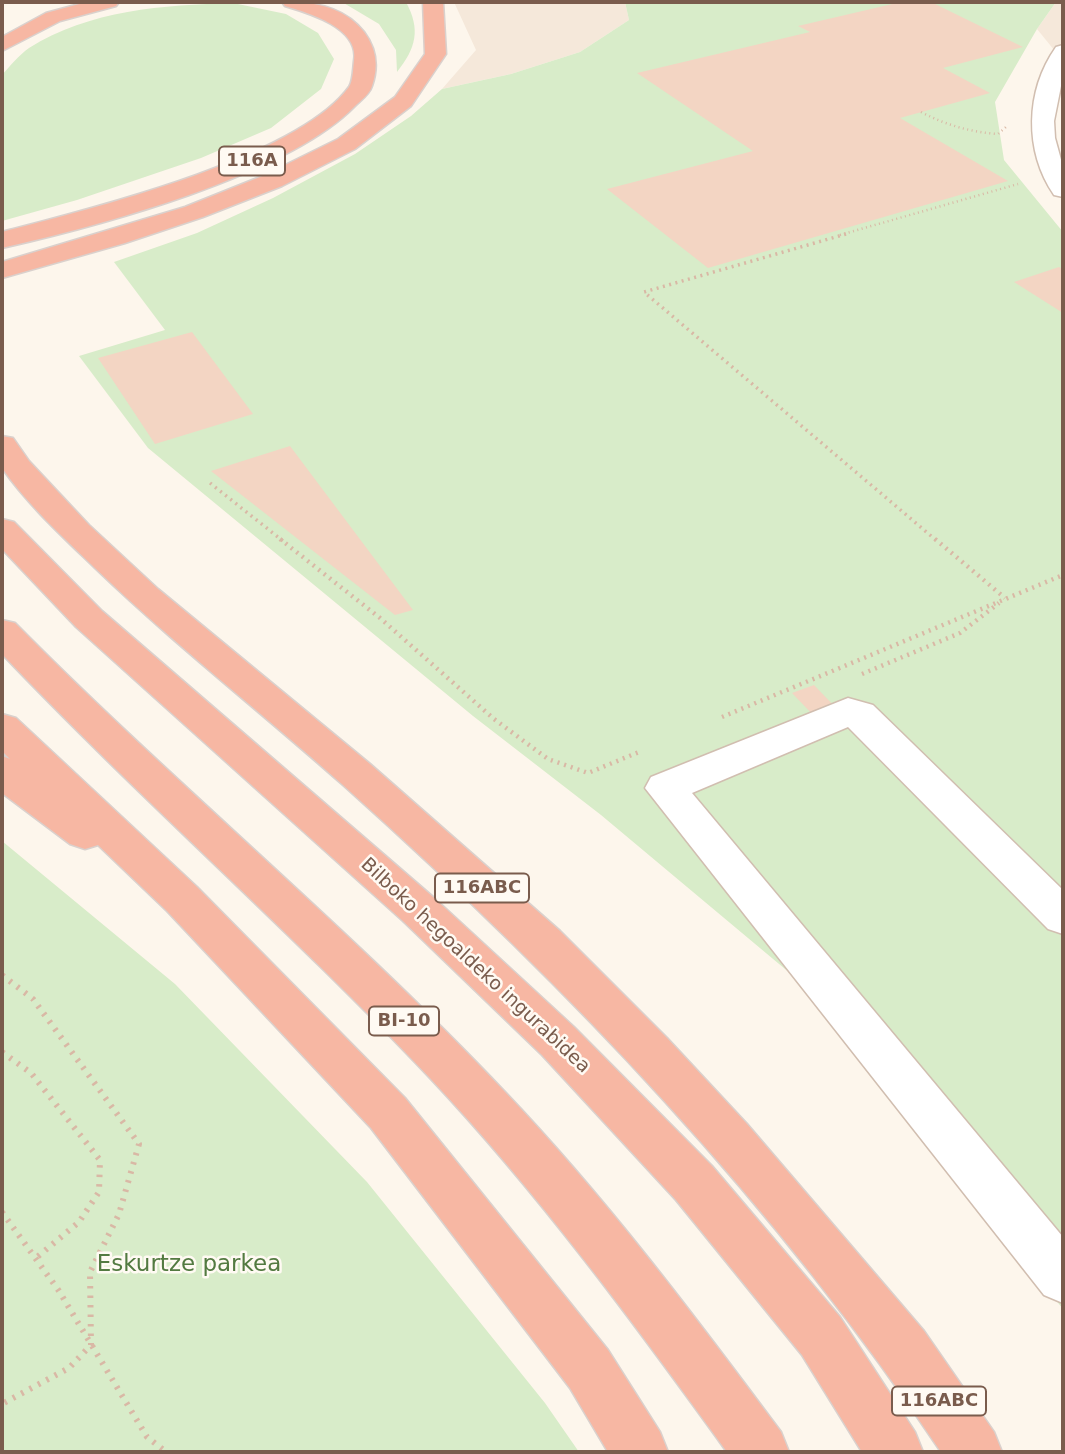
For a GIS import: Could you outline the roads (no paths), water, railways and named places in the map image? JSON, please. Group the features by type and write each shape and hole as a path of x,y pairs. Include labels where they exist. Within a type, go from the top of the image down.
{"highway":[{"path":"2,45 53,17 109,2"},
{"name":"116A","path":"2,240 87,218 197,184 285,146 332,116 350,100 366,78 368,59 362,40 342,21 313,7 292,2"},
{"path":"2,270 110,240 215,204 276,181 364,134 410,94 432,59 438,38 439,16 433,2"},
{"name":"116ABC","path":"10,456 77,532 146,597 356,774 544,944 650,1052 730,1140 905,1350 974,1452"},
{"name":"Bilboko hegoaldeko ingurabidea","path":"2,529 89,619 418,909 558,1041 694,1183 821,1336 895,1452"},
{"name":"BI-10","path":"2,632 89,722 322,940 448,1064 566,1197 666,1322 761,1452"},
{"path":"2,728 182,899 388,1113 589,1369 640,1452"},
{"path":"2,771 39,802 182,899"}],"street":[{"path":"1058,182 1044,147 1044,97 1063,51"},
{"path":"1063,918 854,713 848,712 665,788 1063,1277"}],"park label":[{"name":"Eskurtze parkea","path":"189,1265"}]}
